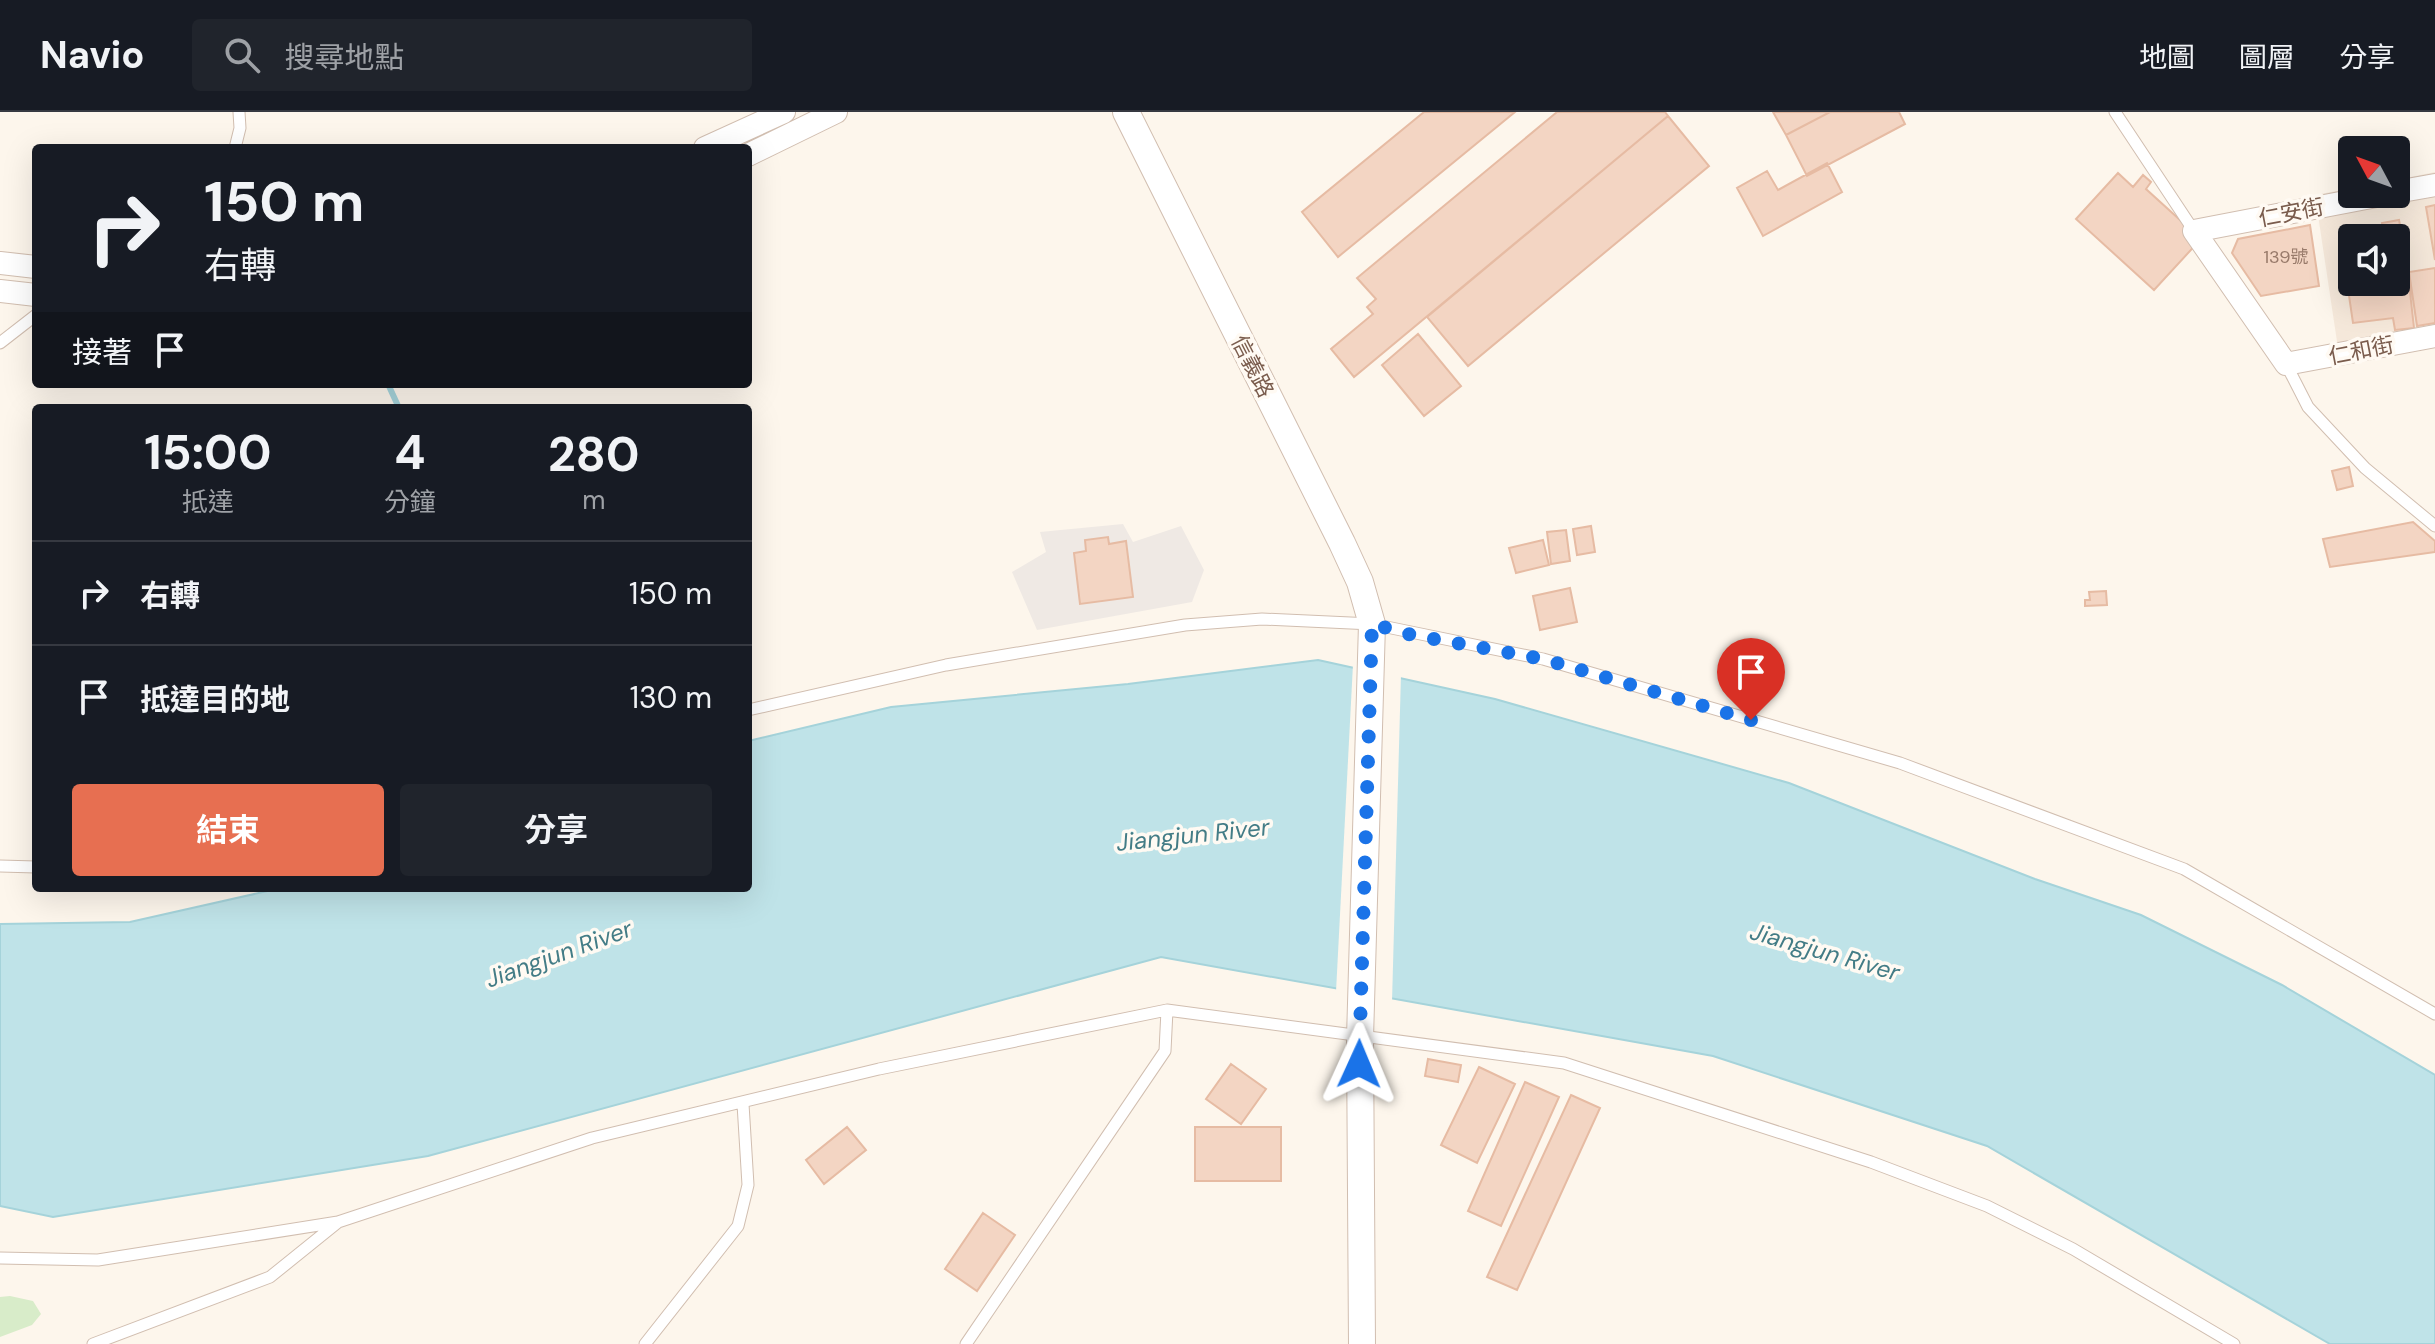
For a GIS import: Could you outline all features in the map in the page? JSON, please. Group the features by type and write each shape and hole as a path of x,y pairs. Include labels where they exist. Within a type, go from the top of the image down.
{"street":[{"path":"714,144 784,112"},
{"path":"752,153 836,112"},
{"name":"信義路","path":"1126,112 1342,543 1360,582 1372,624 1360,1038 1362,1344"},
{"path":"2410,189 2435,185"},
{"name":"仁安街","path":"2194,231 2338,203"},
{"path":"2194,231 2286,364"},
{"path":"0,263 32,267"},
{"path":"0,291 32,295"},
{"name":"仁和街","path":"2286,364 2435,336"}],"lane":[{"path":"236,144 240,128 239,112"},
{"path":"2115,112 2194,231"},
{"path":"0,343 32,318"},
{"path":"2286,364 2308,407 2365,468 2435,526"},
{"path":"752,709 946,665 1185,625 1262,619 1372,624 1412,635 1543,659 1900,763 2184,869 2435,1014"},
{"path":"0,866 32,867"},
{"path":"966,1344 1165,1051 1167,1010"},
{"path":"0,1258 98,1260 338,1222 592,1138 879,1069 1167,1010 1564,1063 1871,1162 1987,1206 2073,1249 2234,1344"},
{"path":"645,1344 738,1226 748,1185 743,1104"},
{"path":"93,1344 270,1277 338,1222"}],"shaded area":[{"path":"2435,172 2435,329 2338,348 2315,195 2338,191 2338,208 2410,208 2410,177"},
{"path":"1123,524 1133,542 1181,526 1204,570 1192,602 1037,630 1012,572 1046,552 1040,532"}],"green space":[{"path":"0,1297 33,1301 41,1314 32,1325 0,1337"}],"water":[{"name":"Jiangjun River","path":"1318,660 1495,699 1789,783 2035,879 2141,915 2282,985 2435,1075 2435,1344 2330,1344 1987,1146 1713,1056 1161,957 428,1156 53,1217 0,1206 0,924 130,922 263,892 752,892 752,740 891,707 1128,684"}],"pier":[{"path":"1353,664 1401,674 1392,1002 1336,992"}],"building":[{"path":"1424,112 1515,112 1338,257 1302,212"},
{"path":"1557,112 1665,112 1668,116 1354,377 1331,349 1373,314 1367,307 1376,299 1357,278"},
{"path":"1773,112 1830,112 1786,135"},
{"path":"1830,112 1899,112 1905,124 1807,176 1786,135"},
{"path":"1668,116 1709,166 1468,366 1427,317"},
{"path":"1827,163 1842,192 1763,236 1737,188 1767,171 1778,190"},
{"path":"2118,173 2133,187 2143,175 2151,182 2146,189 2201,239 2154,290 2076,219"},
{"path":"2435,205 2435,260 2426,207"},
{"path":"2399,220 2400,224 2382,224"},
{"path":"2310,225 2319,286 2261,296 2232,253 2238,239"},
{"path":"2435,268 2435,323 2417,326 2410,272"},
{"path":"2410,292 2414,328 2395,330 2393,318 2353,323 2349,296 2410,296"},
{"path":"1418,334 1461,386 1424,416 1382,365"},
{"path":"2349,467 2353,486 2337,490 2332,471"},
{"path":"2413,522 2435,541 2435,552 2330,567 2323,539"},
{"path":"1591,526 1595,552 1577,555 1573,529"},
{"path":"1566,530 1570,561 1551,564 1547,532"},
{"path":"1108,537 1109,544 1126,541 1133,597 1080,604 1074,553 1086,551 1085,540"},
{"path":"1543,540 1549,565 1516,573 1509,548"},
{"path":"1570,588 1577,622 1540,630 1533,596"},
{"path":"2106,591 2107,605 2085,606 2085,600 2090,600 2089,592"},
{"path":"1428,1059 1461,1065 1458,1082 1425,1076"},
{"path":"1231,1064 1266,1089 1241,1124 1206,1099"},
{"path":"1479,1067 1515,1084 1477,1163 1441,1145"},
{"path":"1525,1082 1559,1097 1501,1226 1468,1211"},
{"path":"1571,1095 1600,1108 1517,1290 1487,1277"},
{"path":"847,1127 866,1150 824,1184 806,1160"},
{"path":"1195,1127 1281,1127 1281,1181 1195,1181"},
{"path":"983,1213 1015,1235 977,1291 945,1269"}],"waterway":[{"path":"390,388 397,404"}],"route":[{"path":"1359,1064 1372,624 1412,635 1543,659 1751,720"}]}
